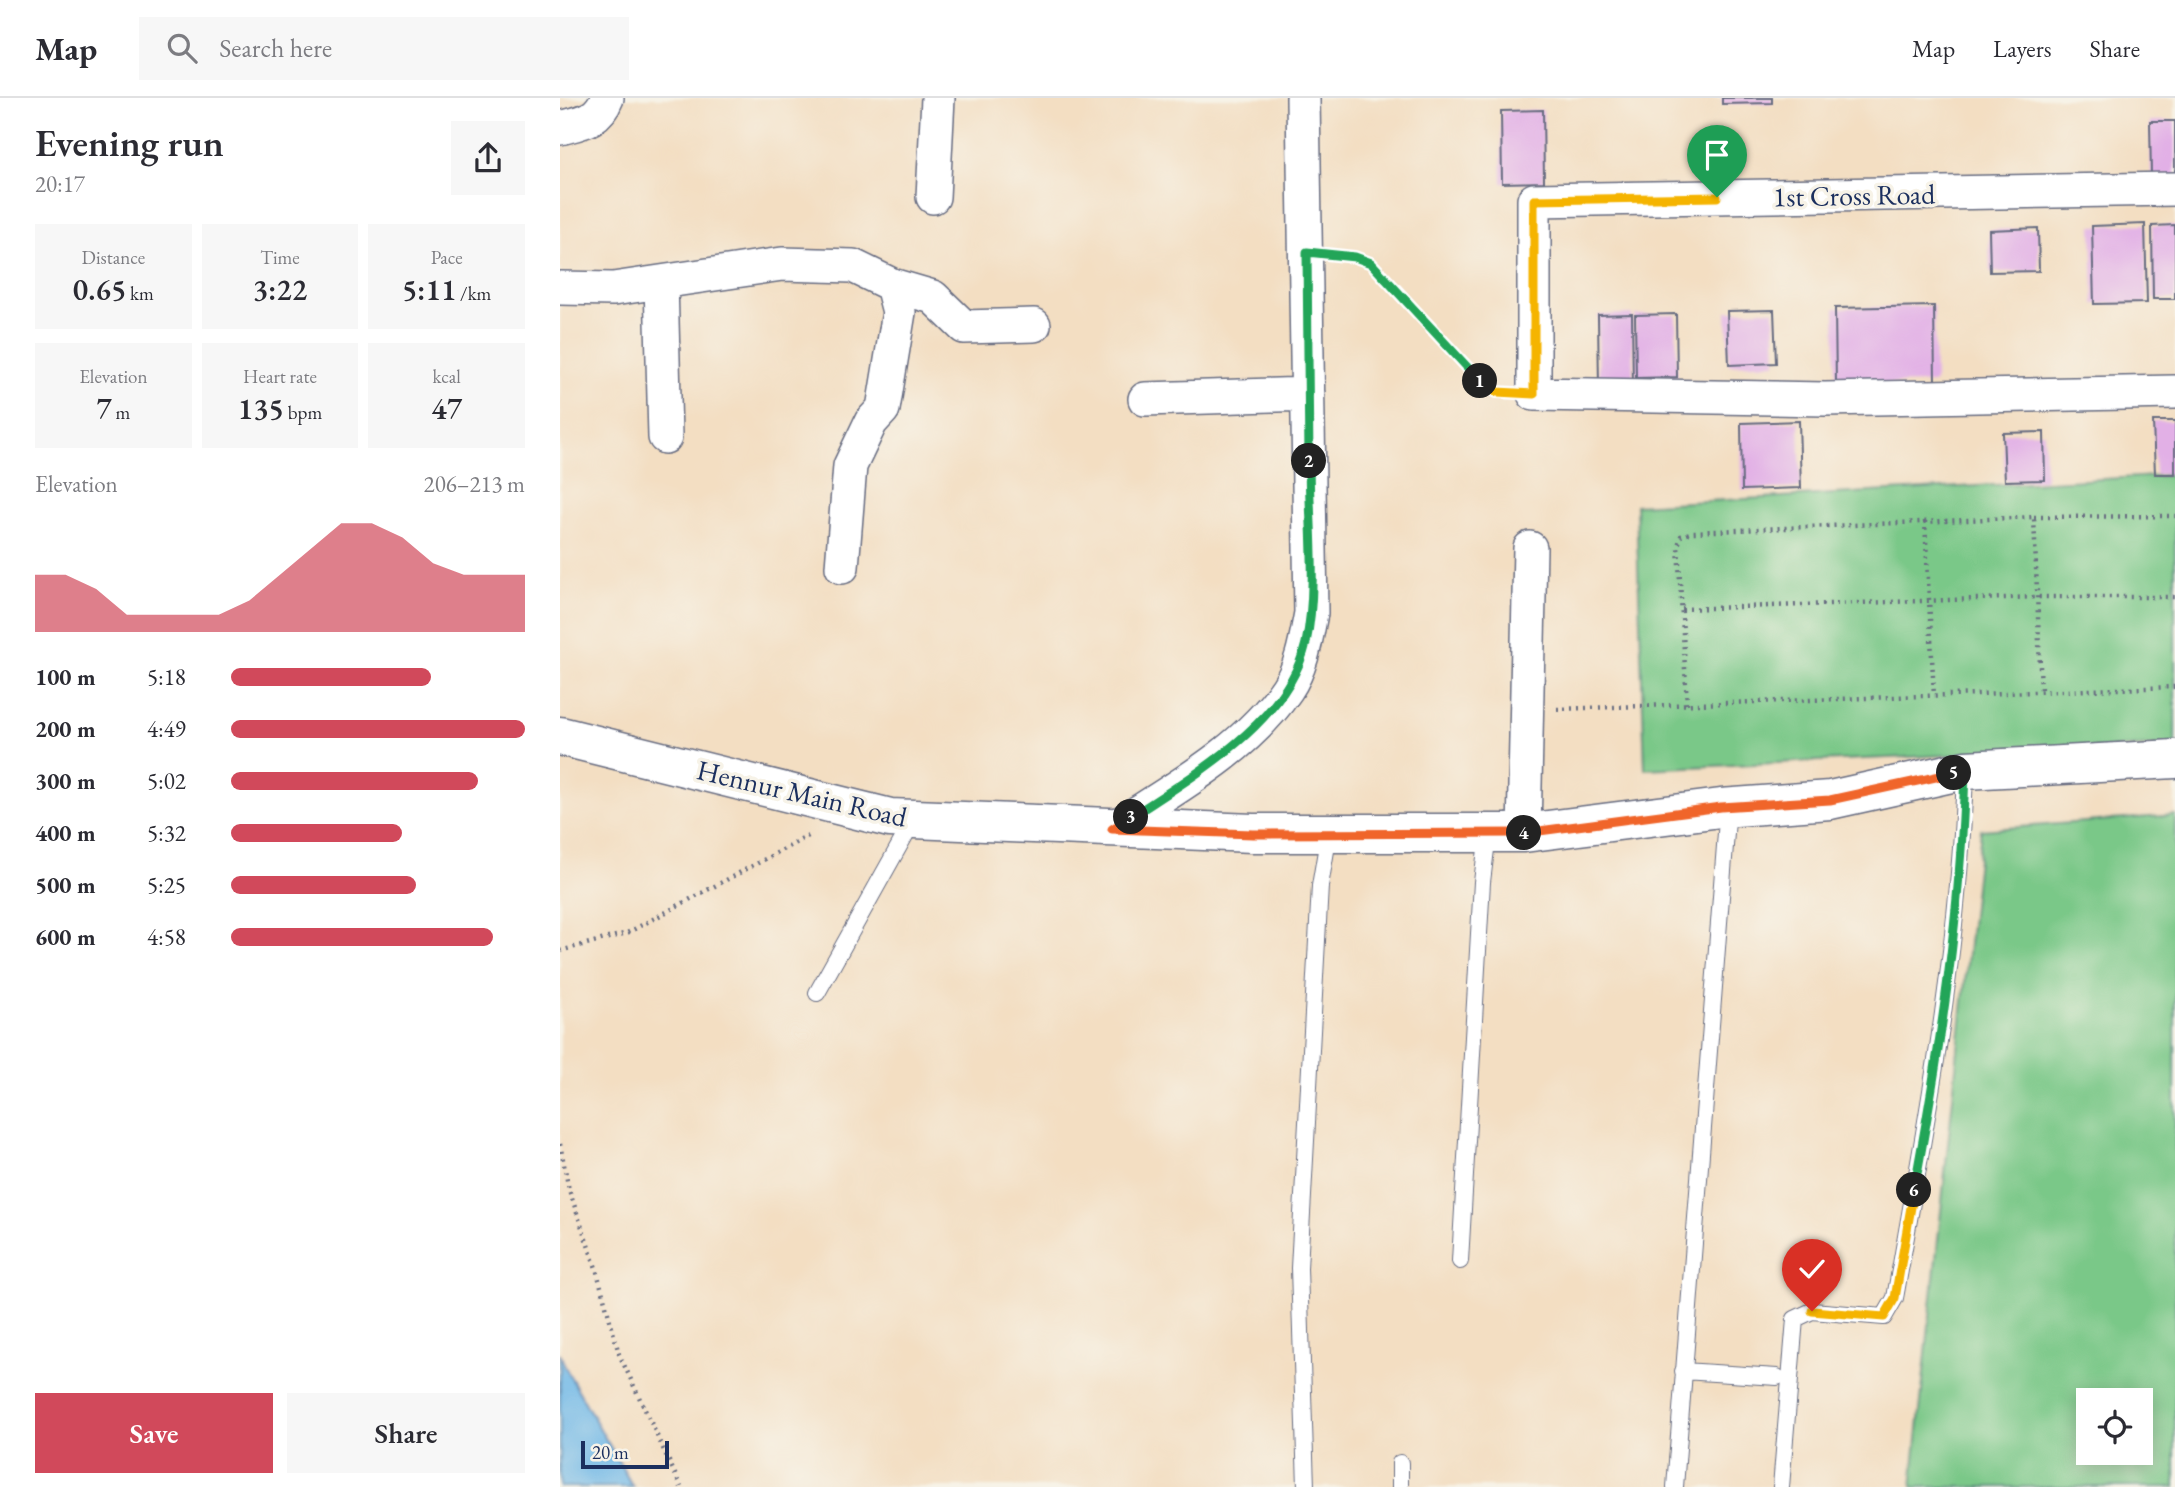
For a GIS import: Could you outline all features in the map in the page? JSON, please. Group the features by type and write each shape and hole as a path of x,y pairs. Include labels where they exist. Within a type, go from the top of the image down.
{"main road":[{"name":"Hennur Main Road","path":"560,736 890,818 1112,829 1329,833 1506,833 1728,807 1830,800 1965,770 2175,759"}],"street":[{"path":"560,128 592,120 602,111 607,98"},
{"path":"933,197 937,98"},
{"path":"1112,829 1206,768 1238,741 1288,688 1298,665 1311,613 1303,98"},
{"name":"1st Cross Road","path":"1534,394 1534,200 2175,189"},
{"path":"560,288 613,289 782,264 853,266 892,285 933,297 964,327 1034,325"},
{"path":"661,282 664,437"},
{"path":"842,567 850,466 871,422 883,409 899,312 892,285"},
{"path":"1534,394 1825,399 2175,392"},
{"path":"1145,399 1308,394"},
{"path":"1506,833 1527,710 1530,548"}],"lane":[{"path":"1782,1487 1795,1319 1812,1311 1884,1317 1895,1298 1930,1106 1950,961 1964,828 1965,770"},
{"path":"1675,1487 1728,807"},
{"path":"817,993 914,820"},
{"path":"1306,1487 1299,1268 1320,886 1329,833"},
{"path":"1460,1261 1482,882 1506,833"},
{"path":"1683,1371 1777,1377"},
{"path":"1400,1463 1400,1487"}],"path":[{"path":"1307,252 1355,257 1371,263 1482,382 1497,392 1534,394"},
{"path":"1687,704 1678,546 1681,536 1693,532 1925,521 2175,516"},
{"path":"2034,517 2041,692"},
{"path":"1925,521 1934,696"},
{"path":"1682,609 2037,597 2175,597"},
{"path":"1527,710 2175,687"},
{"path":"560,951 627,933 856,810"},
{"path":"560,1144 569,1190 596,1268 619,1354 681,1487"}],"green space":[{"path":"2175,475 2175,745 1645,769 1636,505"},
{"path":"2175,815 2175,1487 1912,1487 1981,830"}],"water":[{"path":"560,1353 565,1367 633,1487 560,1487"}],"building":[{"path":"1722,98 1772,98 1772,103 1722,104"},
{"path":"1543,110 1544,182 1502,183 1501,111"},
{"path":"2150,121 2175,121 2175,176 2151,176"},
{"path":"2145,224 2147,303 2094,304 2092,226"},
{"path":"2175,225 2175,299 2153,299 2152,226"},
{"path":"2038,228 2039,271 1990,272 1989,230"},
{"path":"1934,306 1935,383 1836,385 1835,308"},
{"path":"1774,310 1776,363 1729,365 1727,311"},
{"path":"1632,314 1633,389 1599,390 1598,315"},
{"path":"1676,314 1677,377 1636,378 1635,315"},
{"path":"1799,421 1801,488 1742,490 1741,423"},
{"path":"2153,421 2175,421 2175,474 2155,474"},
{"path":"2044,432 2045,480 2005,481 2003,433"}],"route":[{"path":"1717,197 1534,200 1534,394 1497,392 1482,382 1371,263 1355,257 1307,252 1311,613 1305,645 1288,688 1238,741 1206,768 1112,829 1253,834 1524,833 1721,807 1830,800 1965,770 1964,828 1951,948 1930,1106 1895,1298 1884,1317 1812,1311"}]}
